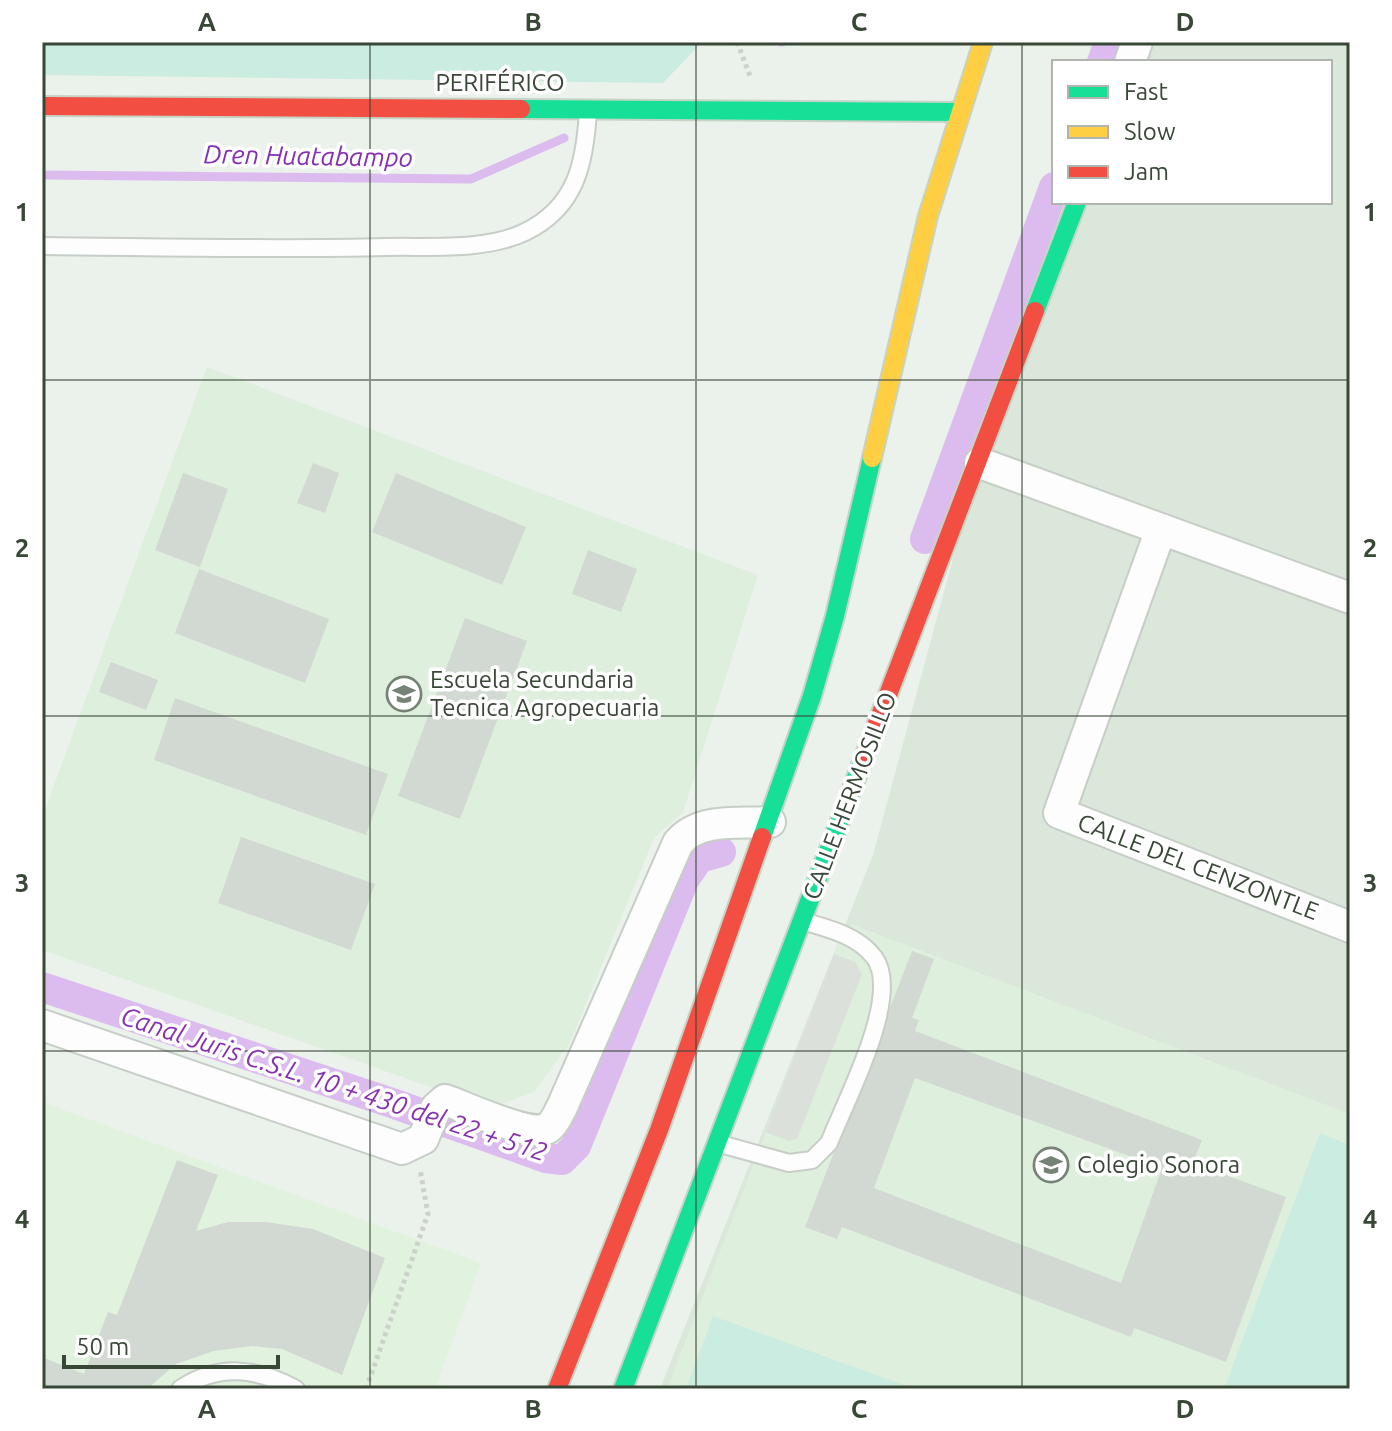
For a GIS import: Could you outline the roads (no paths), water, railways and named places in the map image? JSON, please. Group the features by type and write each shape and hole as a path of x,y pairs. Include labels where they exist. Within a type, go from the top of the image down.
{"main road":[{"path":"557,1389 659,1130 770,822 835,616 905,307 959,112 983,42"},
{"name":"PERIFÉRICO","path":"42,106 589,107 959,112"},
{"name":"CALLE HERMOSILLO","path":"623,1389 980,463 1076,204"}],"street":[{"path":"980,463 1350,598"},
{"name":"CALLE DEL CENZONTLE","path":"1161,529 1059,813 1350,927"},
{"path":"42,1025 402,1149 419,1142 436,1108 445,1100 537,1131 551,1126 678,843 689,833 710,825 770,822"}],"lane":[{"path":"42,246 316,249 451,246 509,237 541,222 568,198 586,154 589,107"},
{"path":"717,1143 789,1163 812,1160 829,1143 883,1006 884,980 875,958 842,933 802,921"},
{"path":"180,1389 212,1373 239,1370 271,1376 296,1389"}],"waterway":[{"path":"1103,60 1110,42"},
{"name":"Dren Huatabampo","path":"42,175 471,179 564,138"},
{"path":"925,539 1052,192"},
{"name":"Canal Juris C.S.L. 10 + 430 del 22 + 512","path":"42,987 392,1103 546,1158 562,1160 576,1146 684,880 699,858 721,852"}],"place":[{"name":"Escuela Secundaria Tecnica Agropecuaria","path":"404,694"},
{"name":"Colegio Sonora","path":"1051,1165"}]}
